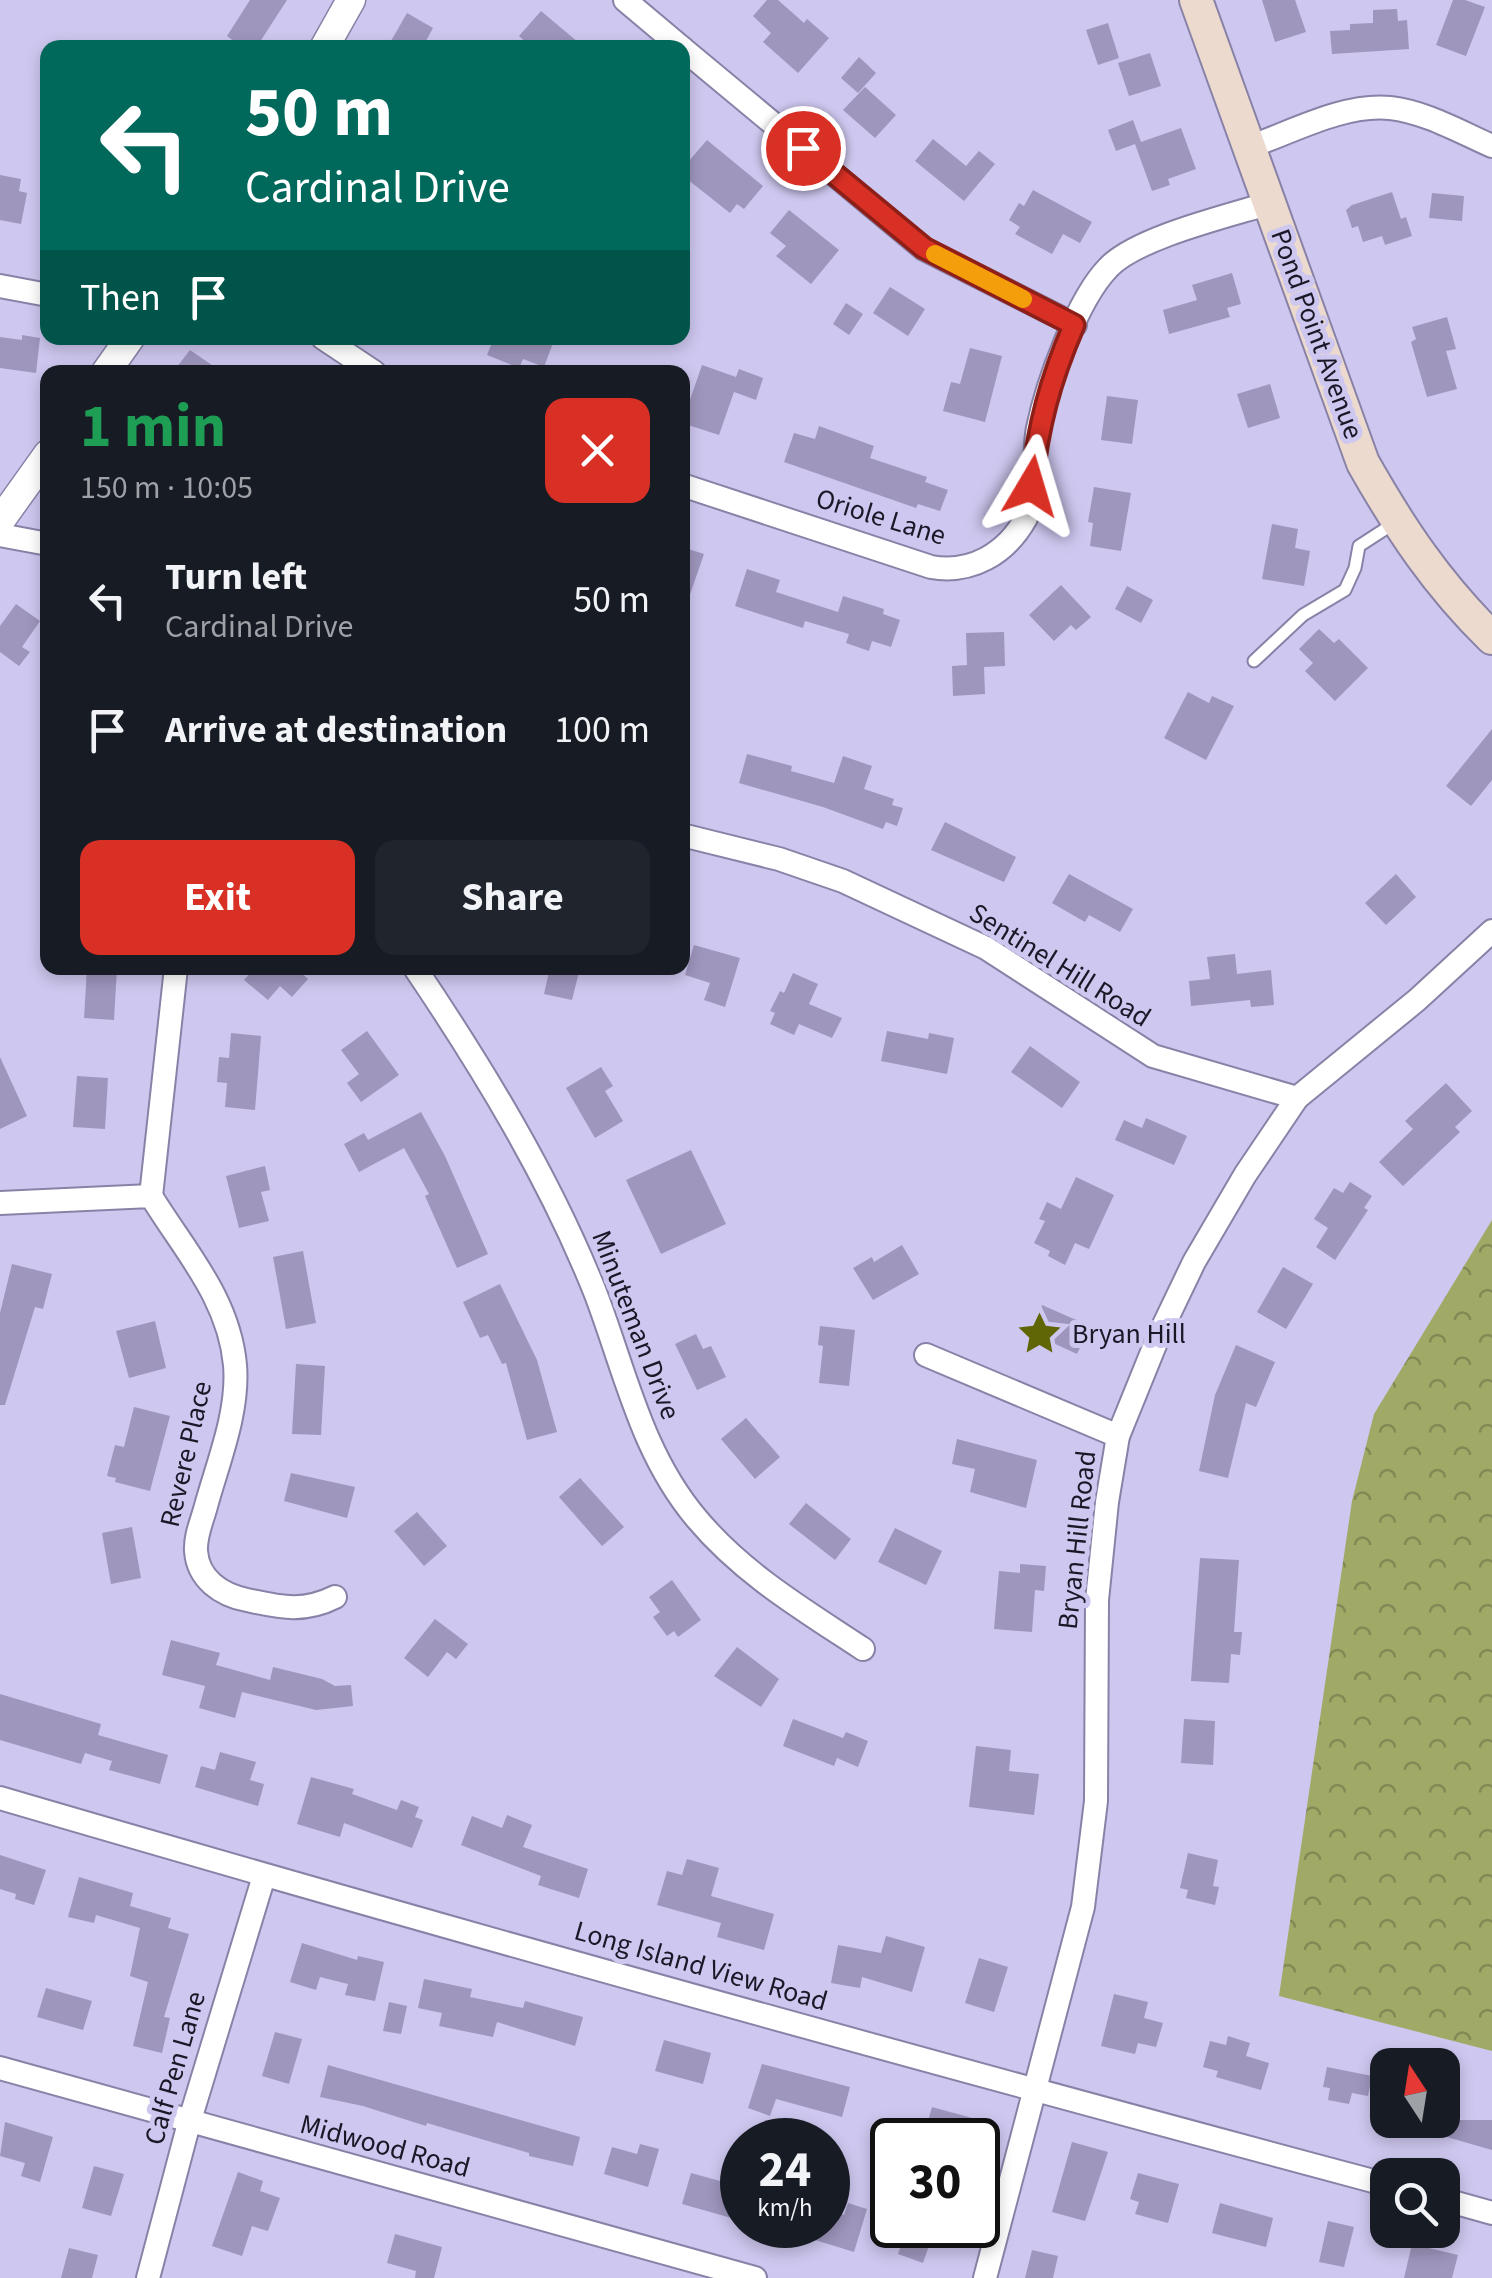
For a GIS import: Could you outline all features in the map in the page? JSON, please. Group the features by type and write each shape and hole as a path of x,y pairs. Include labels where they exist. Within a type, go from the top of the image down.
{"main road":[{"name":"Pond Point Avenue","path":"1196,0 1363,463 1426,567 1492,638"}],"street":[{"path":"328,40 350,0"},
{"path":"625,0 672,40"},
{"path":"690,55 924,248 1074,325"},
{"path":"1249,147 1332,117 1388,108 1416,114 1492,145"},
{"name":"Oriole Lane","path":"690,488 931,567 956,568 984,560 1006,544 1028,515 1038,429 1052,377 1074,325 1106,269 1126,252 1270,203"},
{"path":"0,286 40,293"},
{"path":"333,345 363,365"},
{"path":"0,521 40,465"},
{"path":"0,535 40,542"},
{"name":"Sentinel Hill Road","path":"690,837 761,854 842,881 986,948 1152,1056 1297,1098"},
{"name":"Bryan Hill Road","path":"985,2278 1083,1907 1096,1801 1097,1600 1118,1436 1159,1334 1194,1262 1245,1175 1297,1098 1417,1000 1492,931"},
{"path":"0,1204 151,1196 175,975"},
{"name":"Minuteman Drive","path":"419,975 468,1046 554,1200 594,1291 645,1436 668,1480 697,1520 758,1580 863,1649"},
{"name":"Revere Place","path":"151,1196 214,1292 232,1341 235,1394 196,1540 199,1566 217,1589 236,1598 294,1610 318,1606 335,1597"},
{"path":"926,1356 1118,1436"},
{"name":"Long Island View Road","path":"0,1798 264,1876 1034,2091 1370,2180"},
{"name":"Calf Pen Lane","path":"148,2278 189,2123 264,1876"},
{"name":"Midwood Road","path":"0,2068 755,2278"},
{"path":"1460,2205 1492,2213"}],"lane":[{"path":"1254,662 1303,616 1345,590 1359,546 1396,522"}],"green space":[{"path":"1492,1220 1492,2051 1279,1996 1352,1501 1374,1414"}],"building":[{"path":"250,0 287,0 261,40 232,40 227,36"},
{"path":"767,0 778,0 829,38 798,73 763,42 771,33 753,16"},
{"path":"1262,0 1295,0 1306,32 1275,42"},
{"path":"1453,0 1485,7 1466,56 1436,45"},
{"path":"1397,9 1398,21 1407,20 1409,49 1332,54 1330,31 1350,30 1350,24 1373,23 1373,10"},
{"path":"541,11 575,40 523,40 519,36"},
{"path":"407,13 433,28 426,40 392,40"},
{"path":"1108,23 1119,58 1098,65 1086,30"},
{"path":"1150,53 1161,86 1129,96 1118,63"},
{"path":"859,57 876,73 858,93 841,78"},
{"path":"865,87 896,115 875,138 843,110"},
{"path":"1133,120 1141,142 1181,128 1196,169 1168,179 1170,185 1152,191 1135,144 1116,151 1108,130"},
{"path":"933,139 966,166 979,151 995,164 964,201 915,161"},
{"path":"707,140 763,186 744,209 737,204 730,213 690,181 690,160"},
{"path":"0,175 21,179 19,191 27,193 21,224 0,220"},
{"path":"1033,190 1092,222 1080,243 1063,234 1052,254 1015,234 1020,227 1009,220"},
{"path":"1392,192 1412,236 1385,245 1382,236 1363,242 1358,226 1352,228 1346,210"},
{"path":"1432,193 1464,196 1462,221 1429,218"},
{"path":"789,210 839,250 811,284 776,256 786,246 770,233"},
{"path":"1232,273 1241,304 1227,308 1230,317 1169,334 1163,310 1197,300 1192,285"},
{"path":"890,287 925,309 908,336 873,313"},
{"path":"846,303 863,314 849,335 833,324"},
{"path":"1447,317 1456,349 1446,351 1457,389 1427,397 1411,342 1416,339 1412,327"},
{"path":"22,335 40,338 36,373 0,368 0,337 22,340"},
{"path":"491,345 552,345 545,365 523,359 520,365 512,365 487,355"},
{"path":"970,348 1002,356 985,422 943,411 951,382 960,384"},
{"path":"190,350 212,365 178,365"},
{"path":"702,365 736,377 739,369 763,378 756,400 734,392 719,435 690,426 690,400"},
{"path":"1270,384 1280,418 1248,428 1237,394"},
{"path":"1107,396 1138,400 1132,444 1101,440"},
{"path":"819,426 874,446 870,458 927,477 925,482 948,490 940,511 918,504 916,508 784,462 794,433 815,439"},
{"path":"1094,487 1131,493 1121,551 1090,546 1093,523 1088,522"},
{"path":"1272,524 1298,529 1295,548 1310,551 1304,586 1262,579"},
{"path":"690,550 704,554 690,595"},
{"path":"747,569 780,580 776,592 838,612 843,596 884,609 883,614 900,620 891,647 872,641 869,651 846,643 849,634 805,621 803,628 735,606"},
{"path":"1061,585 1091,617 1076,630 1071,625 1054,641 1029,615"},
{"path":"1127,586 1153,600 1141,623 1115,609"},
{"path":"16,604 40,621 22,647 30,652 19,666 0,652 0,626"},
{"path":"1319,629 1334,643 1339,639 1368,668 1335,701 1305,671 1313,663 1299,649"},
{"path":"1004,632 1005,666 984,667 985,694 953,696 952,666 967,665 966,633"},
{"path":"1188,692 1209,703 1212,696 1234,706 1206,760 1164,738"},
{"path":"1492,729 1492,780 1471,806 1446,786"},
{"path":"747,754 834,783 843,756 872,766 864,789 894,799 892,805 903,808 897,826 886,822 883,829 739,783"},
{"path":"945,822 1016,857 1004,882 931,850"},
{"path":"1069,874 1133,909 1120,932 1089,915 1085,922 1052,903"},
{"path":"1396,874 1416,897 1386,925 1365,903"},
{"path":"694,945 740,958 725,1007 704,1000 710,983 685,975 690,975"},
{"path":"1235,954 1237,974 1271,970 1274,1005 1251,1007 1250,1000 1191,1006 1189,981 1210,979 1207,957"},
{"path":"793,973 818,984 809,1004 842,1018 832,1038 799,1024 794,1035 770,1024 775,1013 770,1011"},
{"path":"87,975 117,975 114,1020 84,1018"},
{"path":"249,975 304,975 308,979 292,997 280,986 268,1000 244,980"},
{"path":"548,975 578,975 572,1000 544,994"},
{"path":"367,1031 399,1075 361,1102 347,1083 359,1074 341,1050"},
{"path":"887,1031 928,1039 929,1033 954,1038 947,1074 881,1061"},
{"path":"231,1033 261,1036 255,1110 225,1107 227,1083 217,1082 219,1057 229,1058"},
{"path":"1030,1046 1080,1082 1062,1108 1011,1072"},
{"path":"0,1057 27,1116 0,1129"},
{"path":"601,1067 613,1086 605,1091 623,1121 595,1138 566,1088"},
{"path":"77,1076 108,1078 105,1129 73,1127"},
{"path":"1446,1083 1472,1111 1455,1127 1460,1132 1403,1186 1379,1162 1413,1129 1405,1121"},
{"path":"421,1112 488,1254 457,1268 425,1196 429,1194 404,1148 359,1172 344,1144 364,1133 368,1140"},
{"path":"1146,1118 1187,1136 1174,1165 1115,1140 1124,1120 1142,1128"},
{"path":"691,1150 726,1224 661,1254 626,1180"},
{"path":"265,1166 270,1190 261,1192 269,1221 239,1228 226,1176"},
{"path":"1076,1177 1114,1195 1089,1249 1075,1243 1065,1265 1034,1243 1045,1221 1039,1219 1047,1202 1061,1209"},
{"path":"1350,1182 1372,1196 1364,1208 1368,1210 1335,1260 1316,1247 1328,1228 1314,1219 1334,1188 1343,1193"},
{"path":"902,1245 919,1274 873,1300 853,1268 872,1257 874,1262"},
{"path":"303,1251 316,1323 286,1329 273,1257"},
{"path":"12,1264 52,1274 43,1309 35,1307 5,1405 0,1405 0,1313"},
{"path":"1283,1267 1313,1284 1286,1329 1257,1312"},
{"path":"500,1284 537,1360 557,1432 527,1440 506,1363 502,1364 488,1335 480,1338 463,1302"},
{"path":"1042,1305 1090,1326 1077,1354 1029,1332"},
{"path":"155,1321 166,1368 129,1378 116,1331"},
{"path":"820,1326 855,1330 849,1386 819,1383 823,1346 818,1345"},
{"path":"696,1334 703,1349 711,1346 726,1377 697,1390 675,1344"},
{"path":"1236,1345 1275,1362 1256,1407 1246,1403 1228,1478 1199,1471 1215,1395"},
{"path":"296,1364 325,1366 321,1435 292,1434"},
{"path":"134,1407 170,1416 150,1491 115,1482 116,1478 107,1476 115,1445 124,1447"},
{"path":"746,1418 780,1457 755,1479 721,1439"},
{"path":"957,1439 1037,1460 1026,1508 970,1492 975,1469 952,1464"},
{"path":"291,1473 355,1487 347,1518 284,1501"},
{"path":"580,1478 624,1527 602,1546 559,1497"},
{"path":"806,1503 851,1539 835,1560 789,1524"},
{"path":"417,1512 447,1546 424,1566 394,1531"},
{"path":"132,1527 141,1578 111,1584 102,1533"},
{"path":"895,1528 942,1551 926,1585 878,1562"},
{"path":"1200,1558 1239,1560 1234,1632 1242,1632 1240,1655 1231,1654 1229,1683 1191,1681"},
{"path":"1020,1564 1046,1566 1044,1591 1035,1590 1032,1632 994,1629 999,1571 1020,1573"},
{"path":"672,1580 701,1620 678,1637 674,1631 667,1636 653,1617 660,1612 649,1597"},
{"path":"435,1619 468,1644 456,1659 447,1652 428,1677 404,1658"},
{"path":"171,1640 220,1653 216,1665 270,1680 273,1667 335,1686 351,1685 353,1706 316,1710 242,1692 235,1718 199,1708 205,1686 162,1675"},
{"path":"737,1647 779,1679 761,1707 714,1676"},
{"path":"0,1694 101,1724 98,1735 168,1755 160,1784 109,1770 112,1761 85,1753 81,1764 0,1740"},
{"path":"793,1719 843,1738 846,1732 868,1741 858,1767 837,1758 834,1766 783,1746"},
{"path":"1184,1719 1215,1721 1213,1765 1181,1763"},
{"path":"976,1746 1011,1750 1009,1771 1039,1774 1034,1815 969,1807"},
{"path":"220,1752 256,1762 250,1780 264,1784 258,1806 195,1787 201,1766 215,1770"},
{"path":"311,1777 354,1789 352,1794 397,1810 401,1800 419,1807 415,1817 423,1820 412,1848 344,1823 340,1837 297,1824"},
{"path":"507,1815 532,1825 523,1847 588,1869 579,1898 538,1885 541,1876 461,1845 472,1816 502,1828"},
{"path":"1188,1853 1218,1860 1213,1886 1219,1887 1215,1905 1186,1898 1188,1890 1180,1888"},
{"path":"0,1855 46,1870 34,1905 0,1889"},
{"path":"687,1859 719,1868 711,1896 774,1914 764,1950 717,1937 721,1923 657,1905 667,1871 682,1875"},
{"path":"79,1877 133,1893 130,1906 171,1918 168,1928 189,1934 164,2017 170,2018 162,2053 133,2046 148,1982 130,1976 140,1928 96,1915 94,1923 68,1917"},
{"path":"886,1936 925,1947 912,1992 862,1977 860,1988 831,1983 838,1945 881,1953"},
{"path":"302,1943 357,1960 358,1956 384,1962 375,2001 345,1995 348,1984 320,1977 316,1990 290,1982"},
{"path":"979,1958 1008,1967 994,2012 965,2003"},
{"path":"424,1979 472,1989 470,1997 523,2008 525,2001 583,2017 575,2046 497,2022 493,2037 439,2026 442,2013 418,2008"},
{"path":"46,1988 92,2001 83,2030 37,2017"},
{"path":"1114,1994 1148,2002 1144,2018 1163,2023 1156,2047 1138,2043 1135,2054 1101,2046"},
{"path":"389,2002 407,2006 401,2034 383,2031"},
{"path":"275,2032 302,2039 289,2084 262,2076"},
{"path":"1228,2036 1250,2043 1246,2056 1269,2063 1261,2090 1216,2077 1218,2071 1203,2067 1210,2041 1226,2045"},
{"path":"664,2040 711,2053 703,2084 655,2071"},
{"path":"762,2064 850,2087 842,2117 776,2099 770,2116 748,2108"},
{"path":"328,2065 580,2137 573,2166 427,2123 426,2126 320,2097"},
{"path":"1327,2067 1370,2076 1368,2096 1352,2093 1349,2104 1328,2100 1330,2088 1323,2087"},
{"path":"932,2107 972,2118 929,2118"},
{"path":"1460,2120 1492,2120 1492,2150 1450,2138 1460,2138"},
{"path":"5,2122 53,2137 40,2182 21,2176 25,2163 0,2156"},
{"path":"1072,2142 1108,2152 1085,2221 1052,2212"},
{"path":"640,2144 659,2149 648,2187 604,2174 612,2147 637,2154"},
{"path":"94,2166 124,2174 111,2216 82,2208"},
{"path":"238,2172 263,2181 260,2191 280,2198 268,2231 252,2226 242,2256 212,2246"},
{"path":"691,2173 720,2181 720,2215 682,2204"},
{"path":"1138,2173 1179,2184 1168,2223 1135,2214 1139,2202 1130,2199"},
{"path":"1220,2203 1273,2218 1266,2247 1212,2233"},
{"path":"850,2204 867,2209 854,2252 841,2248 850,2248"},
{"path":"1328,2221 1354,2227 1344,2267 1319,2262"},
{"path":"395,2234 442,2247 434,2278 415,2278 416,2271 387,2263"},
{"path":"69,2248 98,2255 92,2278 61,2278"},
{"path":"900,2248 928,2248 923,2263 898,2254"},
{"path":"1411,2248 1458,2255 1452,2278 1404,2278"},
{"path":"1032,2250 1058,2256 1053,2278 1025,2278"}],"slow traffic":[{"path":"935,254 1023,299"}],"place":[{"name":"Bryan Hill","path":"1039,1334"}],"route":[{"path":"803,148 924,248 1074,325 1052,377 1038,429 1031,486"}]}
